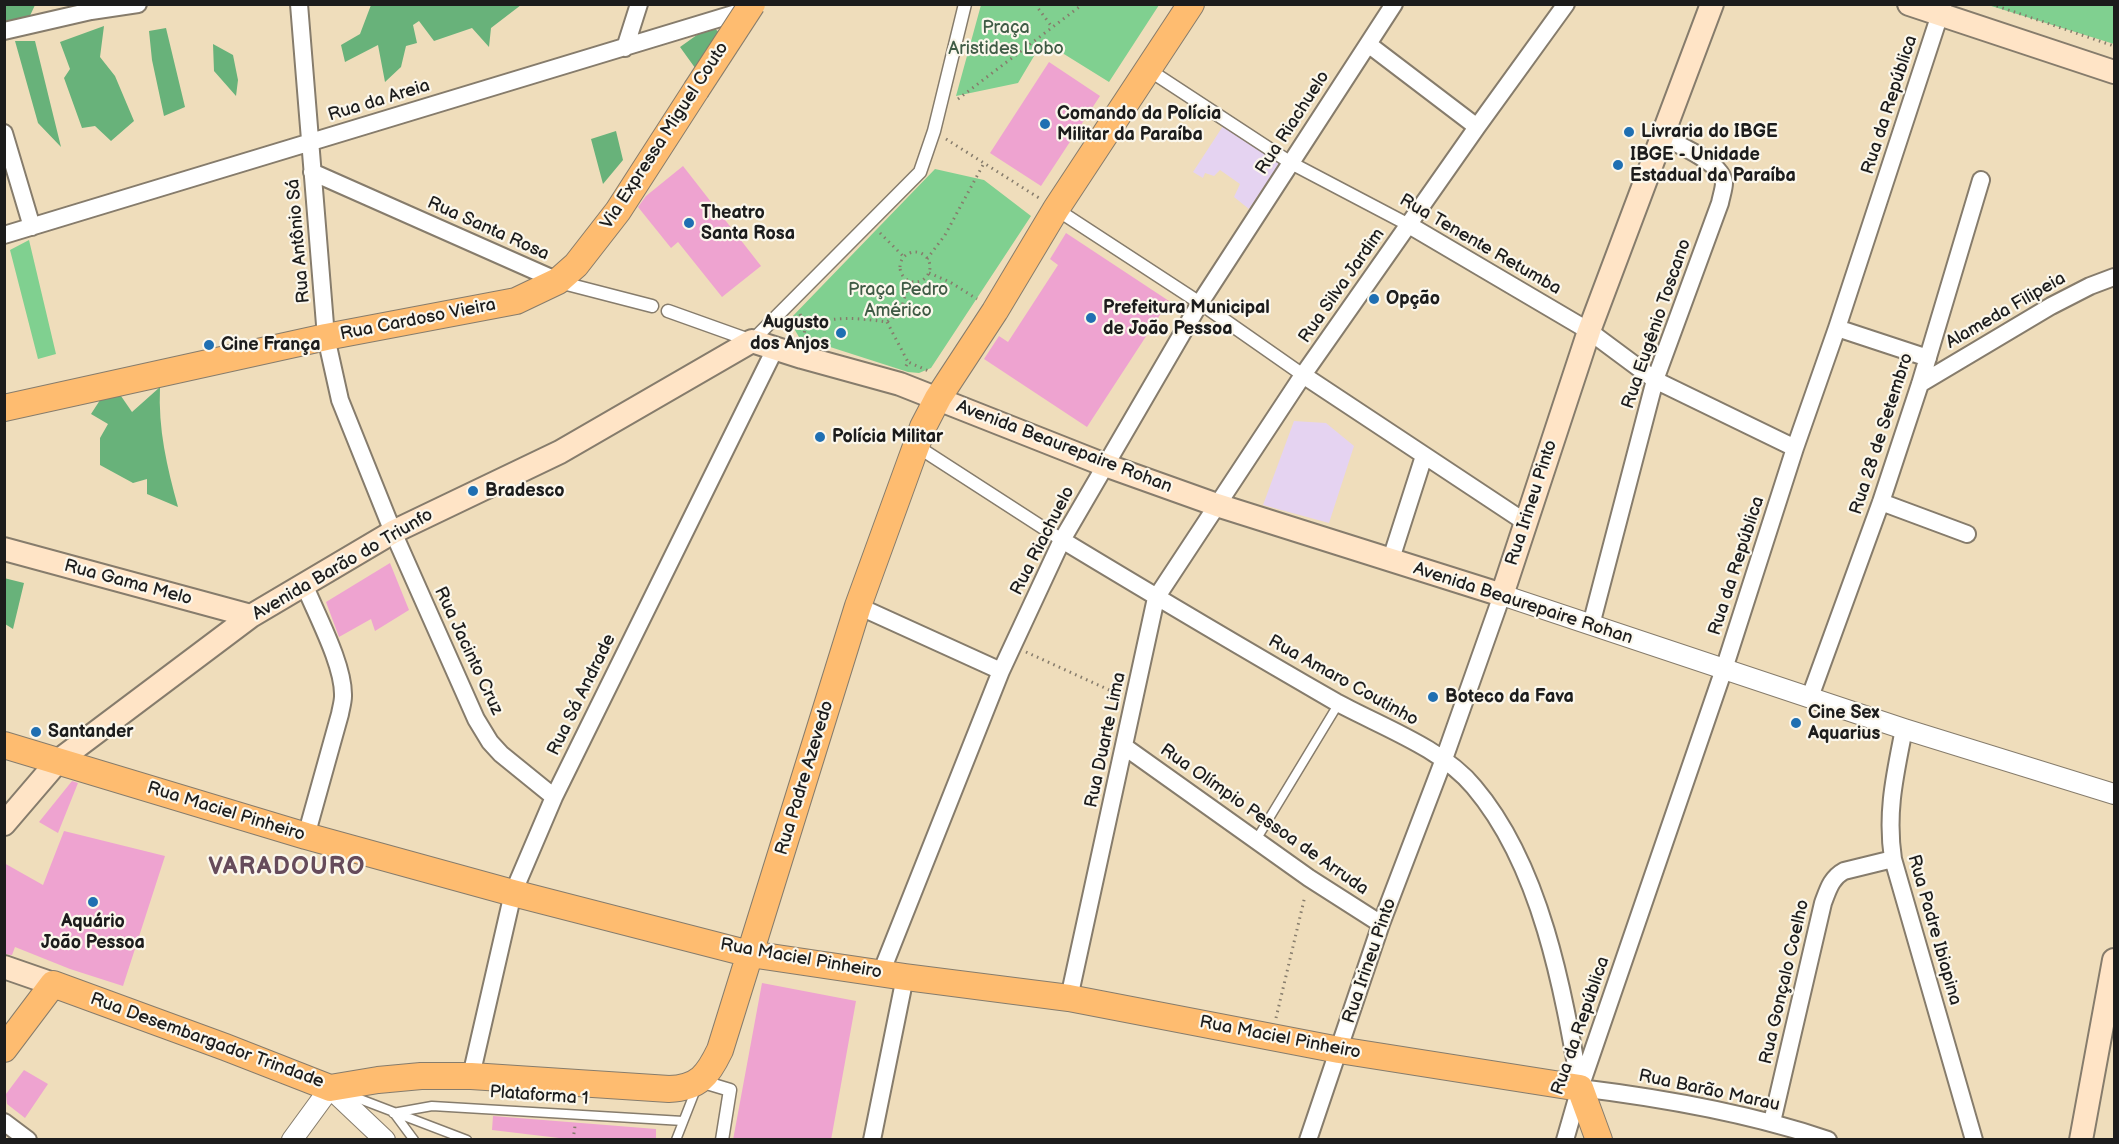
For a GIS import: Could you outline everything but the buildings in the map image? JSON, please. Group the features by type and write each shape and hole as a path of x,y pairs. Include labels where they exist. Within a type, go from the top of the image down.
{"main road":[{"name":"Via Expressa Miguel Couto","path":"567,273 618,212 752,4"},
{"path":"752,341 900,384 938,398 995,311 1056,209 1191,4"},
{"name":"Rua Irineu Pinto","path":"1502,596 1589,331 1664,137 1712,4"},
{"path":"1909,4 1942,9 2115,72"},
{"name":"Rua Cardoso Vieira","path":"4,408 326,337 516,301 567,273"},
{"name":"Avenida Barão do Triunfo","path":"4,824 58,761 251,616 393,532 560,452 752,341"},
{"name":"Avenida Beaurepaire Rohan","path":"938,398 1105,465 1217,505 1502,596"},
{"name":"Rua Padre Azevedo","path":"700,1081 711,1068 720,1050 858,606 915,445 938,398"},
{"name":"Rua Gama Melo","path":"4,549 251,616"},
{"name":"Rua Maciel Pinheiro","path":"4,746 306,836 513,893 750,954 1069,998 1339,1050 1580,1088"},
{"path":"2081,1140 2115,960"},
{"name":"Rua Desembargador Trindade","path":"4,967 225,1047 330,1088 421,1076 471,1076 669,1089 681,1089 700,1081"},
{"path":"4,1048 53,984"},
{"path":"1580,1088 1599,1140"}],"street":[{"path":"4,31 92,11 138,4"},
{"name":"Rua Antônio Sá","path":"299,4 326,337 340,400 393,532"},
{"path":"625,48 639,4"},
{"name":"Rua da Areia","path":"4,235 764,4"},
{"path":"668,311 752,341 920,172 934,131 965,4"},
{"name":"Rua Riachuelo","path":"872,1140 893,975 1001,672 1062,540 1200,303 1394,4"},
{"name":"Rua Silva Jardim","path":"1217,505 1304,375 1566,4"},
{"name":"Rua da República","path":"1565,1140 1580,1088 1724,669 1795,448 1942,9"},
{"path":"1368,44 1477,127"},
{"name":"Rua Tenente Retumba","path":"1149,70 1291,163 1409,225 1589,331 1654,380 1795,448"},
{"path":"4,133 32,227"},
{"name":"Rua Eugênio Toscano","path":"1591,625 1654,380 1720,202 1724,184 1720,171 1707,161 1664,137"},
{"name":"Rua Santa Rosa","path":"312,172 652,306"},
{"name":"Rua 28 de Setembro","path":"1810,697 1881,502 1920,384 1981,180"},
{"path":"1056,209 1525,522"},
{"name":"Alameda Filipeia","path":"1920,384 2051,306 2090,286 2115,277"},
{"name":"Alameda Filipeia","path":"1837,328 1928,358"},
{"name":"Rua Sá Andrade","path":"471,1076 513,893 554,797 776,349"},
{"name":"Rua Amaro Coutinho","path":"915,445 1156,598 1339,703 1444,759 1461,772 1488,805 1511,843 1527,879 1550,946 1567,1013 1580,1088"},
{"path":"1390,562 1424,456"},
{"path":"1881,502 1967,534"},
{"name":"Rua Duarte Lima","path":"1069,998 1156,598 1217,505"},
{"name":"Rua Jacinto Cruz","path":"393,532 476,719 490,742 501,754 554,797"},
{"path":"304,584 336,661 343,696 306,836"},
{"name":"Avenida Beaurepaire Rohan","path":"1502,596 1904,729 2115,794"},
{"name":"Rua Irineu Pinto","path":"1308,1140 1381,924 1444,759 1502,596"},
{"path":"858,606 1001,672"},
{"name":"Rua Padre Ibiapina","path":"1904,729 1889,812 1889,834 1893,859 1974,1140"},
{"name":"Rua Olímpio Pessoa de Arruda","path":"1125,747 1309,878 1381,924"},
{"name":"Rua Gonçalo Coelho","path":"1772,1122 1823,903 1830,883 1844,871 1893,859"},
{"path":"700,1081 730,1090 722,1140"},
{"path":"292,1140 330,1088 385,1140"},
{"name":"Rua Barão Marau","path":"1580,1088 1630,1094 1772,1122 1828,1140"},
{"path":"4,1122 28,1140"}],"lane":[{"path":"1256,840 1339,703"},
{"path":"676,1140 700,1081"},
{"path":"330,1088 466,1140"},
{"name":"Plataforma 1","path":"393,1113 432,1106 683,1121"},
{"path":"393,1113 414,1140"}],"path":[{"path":"1035,4 1052,28"},
{"path":"938,114 1083,4"},
{"path":"1991,4 2115,46"},
{"path":"934,131 1056,209"},
{"path":"927,259 945,235 984,163"},
{"path":"870,223 904,257"},
{"path":"910,253 918,253 927,259 930,265 928,273 920,281 910,281 904,278 901,264 904,257 910,253"},
{"path":"928,273 950,282 995,311"},
{"path":"805,327 820,321 849,317 887,322 900,312 910,281"},
{"path":"794,298 805,327 802,357"},
{"path":"887,322 908,362"},
{"path":"1014,646 1134,701"},
{"path":"1272,1037 1309,878"}],"shaded area":[{"path":"1223,126 1281,161 1249,209 1234,197 1240,184 1220,170 1214,176 1205,173 1203,178 1193,172"},
{"path":"1294,421 1326,423 1354,446 1329,523 1263,505"}],"green space":[{"path":"371,4 521,5 491,28 489,47 472,28 434,41 419,21 413,25 417,43 406,46 401,67 385,82 378,45 345,62 341,45 360,34"},
{"name":"Praça Aristides Lobo","path":"981,4 1159,5 1109,82 1043,41 1018,83 956,96"},
{"path":"5,5 35,5 28,20 5,22"},
{"path":"1988,5 2114,5 2114,44"},
{"path":"711,25 724,37 698,72 680,47"},
{"path":"104,26 100,57 115,76 134,121 111,141 95,126 82,128 64,78 70,69 60,42"},
{"path":"166,28 185,107 164,116 152,60 149,31"},
{"path":"15,41 35,41 61,147 38,123"},
{"path":"213,44 233,55 238,80 236,96 214,71"},
{"path":"616,131 623,160 603,184 591,139"},
{"name":"Praça Pedro Américo","path":"935,169 984,180 1031,216 931,368 919,373 908,372 799,337 789,320"},
{"path":"29,240 56,354 38,359 10,250"},
{"path":"160,387 160,418 164,448 178,507 147,494 147,479 133,483 100,465 100,438 108,424 91,414 102,397 121,396 132,412"},
{"path":"4,578 24,583 13,629 5,624"}],"place":[{"name":"Comando da Polícia Militar da Paraíba","path":"1045,124"},
{"name":"Livraria do IBGE","path":"1629,132"},
{"name":"IBGE - Unidade Estadual da Paraíba","path":"1618,165"},
{"name":"Theatro Santa Rosa","path":"689,223"},
{"name":"Opção","path":"1374,299"},
{"name":"Prefeitura Municipal de João Pessoa","path":"1091,318"},
{"name":"Augusto dos Anjos","path":"841,333"},
{"name":"Cine França","path":"209,345"},
{"name":"Polícia Militar","path":"820,437"},
{"name":"Bradesco","path":"473,491"},
{"name":"Boteco da Fava","path":"1433,697"},
{"name":"Cine Sex Aquarius","path":"1796,723"},
{"name":"Santander","path":"36,732"},
{"name":"Aquário João Pessoa","path":"93,902"}],"district":[{"name":"VARADOURO","path":"287,868"}]}
